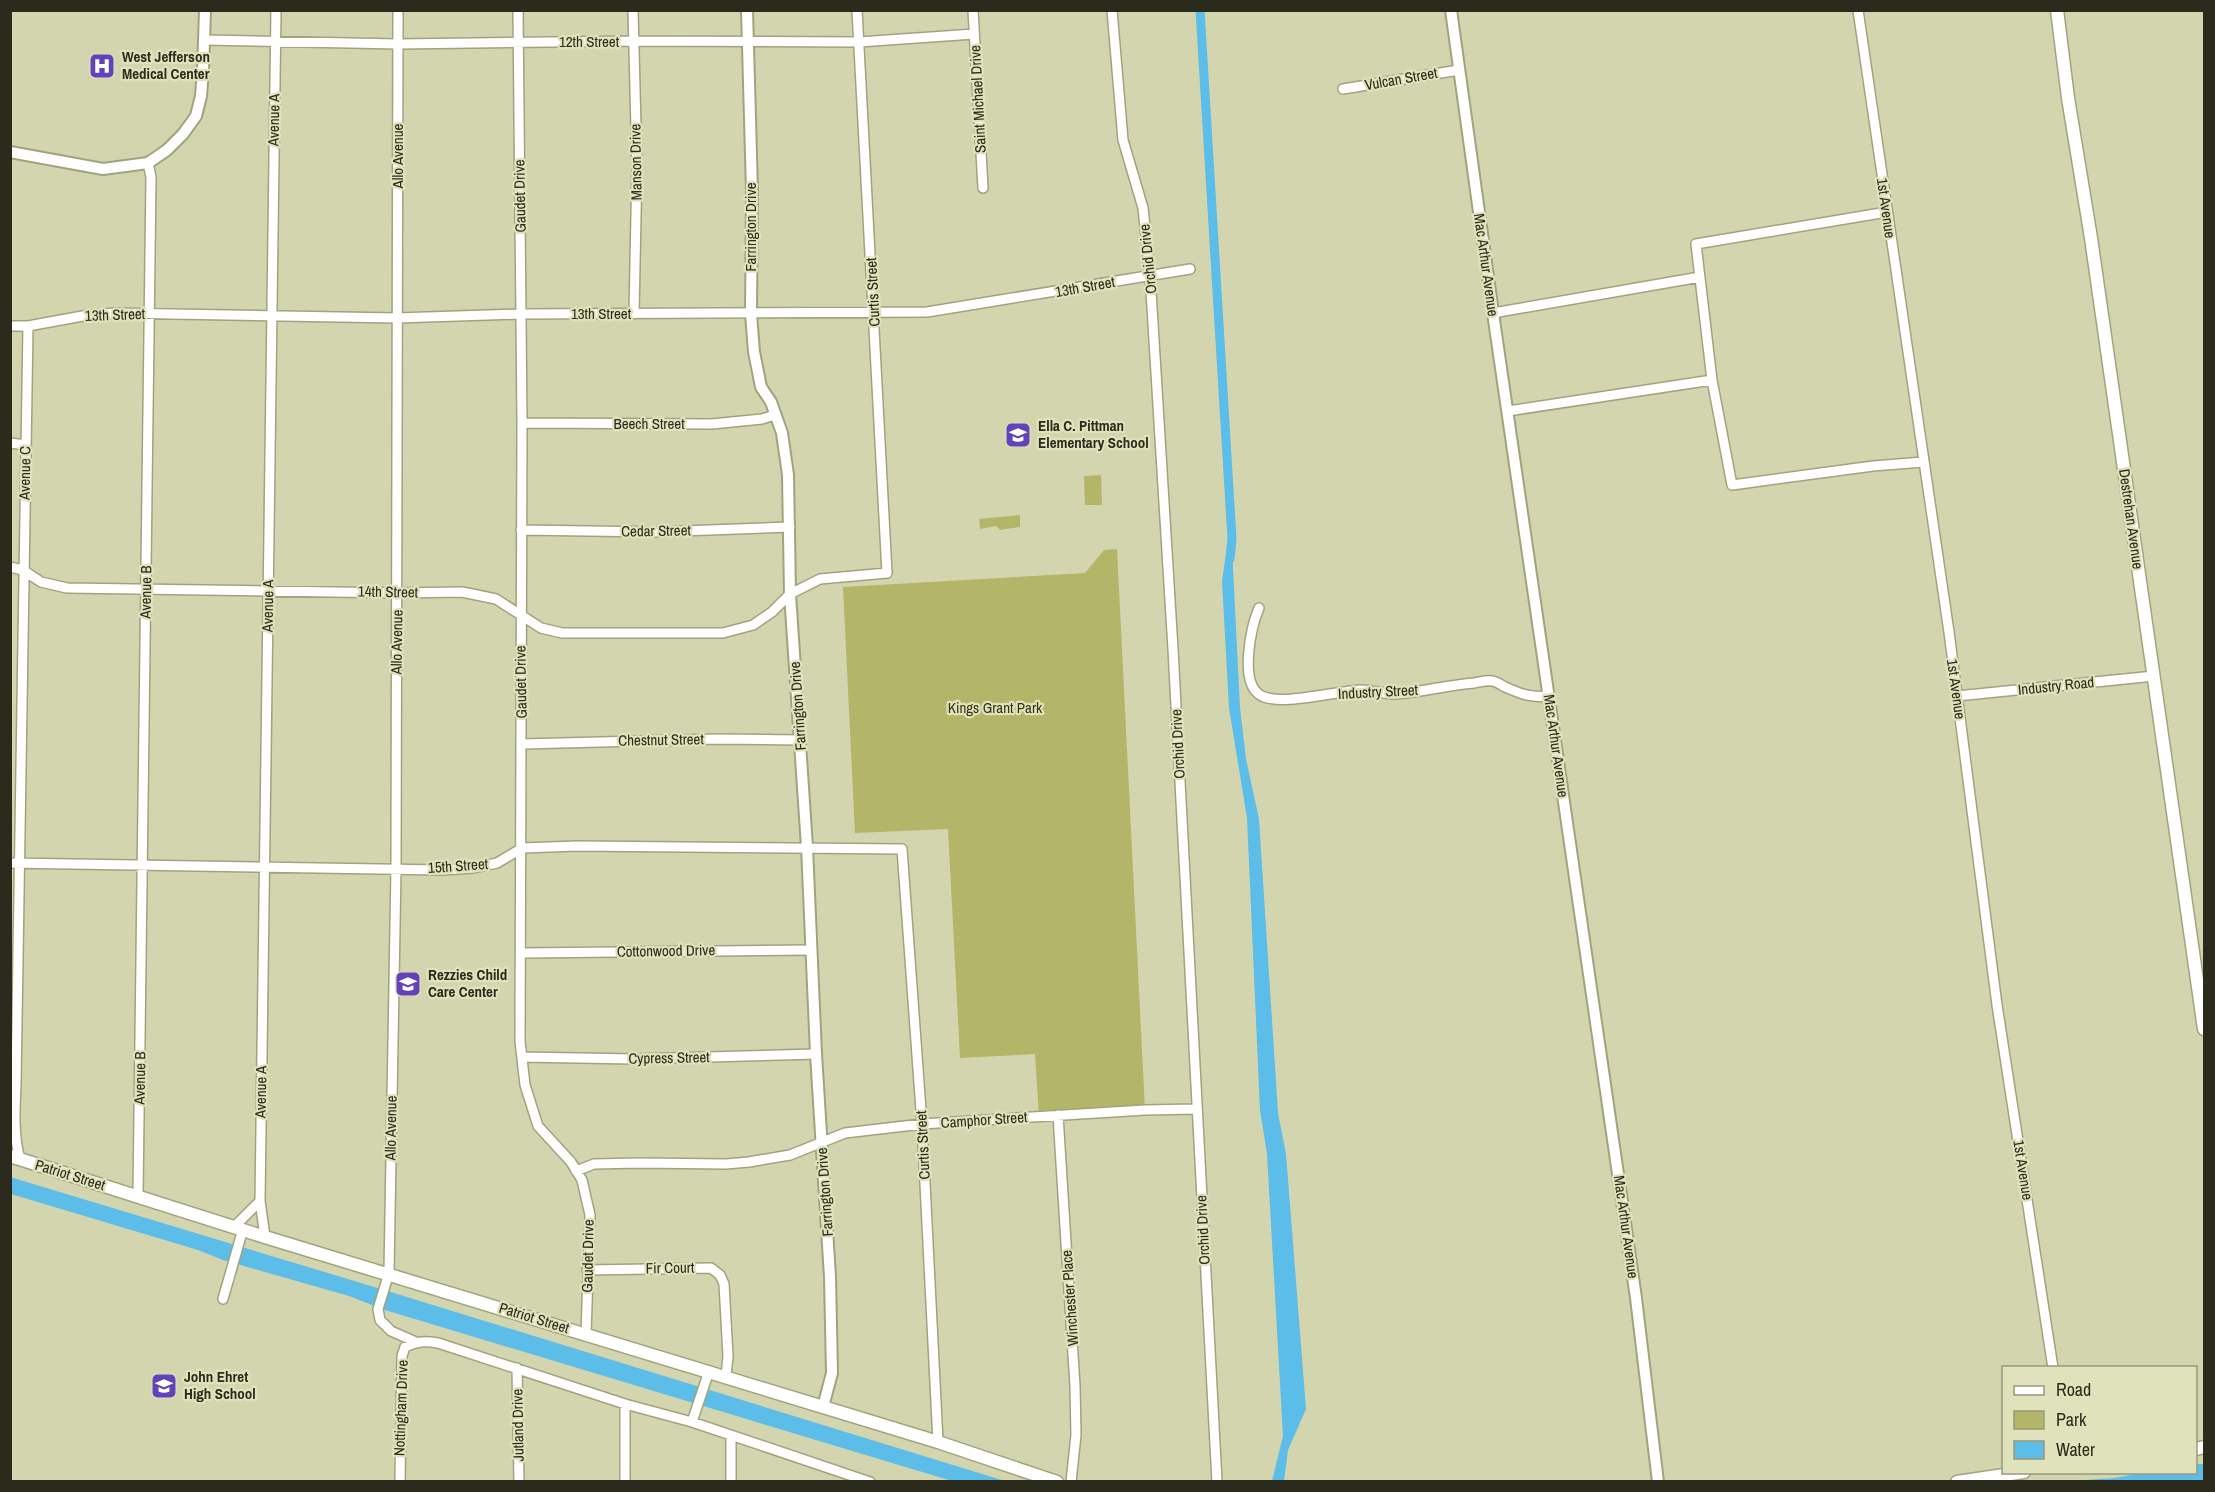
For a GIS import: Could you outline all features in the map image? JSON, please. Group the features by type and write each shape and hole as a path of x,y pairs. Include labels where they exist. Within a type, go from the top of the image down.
{"main road":[{"name":"Destrehan Avenue","path":"2056,10 2067,98 2091,238 2205,1029"},
{"name":"Patriot Street","path":"15,1158 138,1195 239,1232 264,1237 387,1279 586,1334 708,1374 726,1376 938,1442 1057,1482"},
{"path":"1957,1482 2017,1474"}],"street":[{"path":"10,152 103,169 148,164 183,134 196,116 201,96 205,10"},
{"name":"Avenue A","path":"264,1237 260,1201 276,10"},
{"name":"Allo Avenue","path":"398,10 396,868 387,1279 378,1309 380,1320 391,1331 416,1341"},
{"name":"Gaudet Drive","path":"518,10 522,423 520,613 522,1057 525,1085 538,1126 571,1162 582,1180 590,1215 586,1334"},
{"name":"Manson Drive","path":"633,10 637,167 634,313"},
{"name":"Farrington Drive","path":"747,10 746,42 752,192 751,314 754,352 761,387 771,402 782,433 788,475 790,594 801,740 816,1054 830,1277 832,1360 830,1386 823,1407"},
{"name":"Curtis Street","path":"857,10 887,573"},
{"name":"Saint Michael Drive","path":"973,10 983,188"},
{"name":"Orchid Drive","path":"1112,10 1123,140 1143,208 1150,275 1173,650 1216,1482"},
{"name":"Mac Arthur Avenue","path":"1451,10 1548,696 1635,1286 1658,1482"},
{"name":"1st Avenue","path":"1858,10 1957,696 1997,1005 2053,1366"},
{"name":"12th Street","path":"204,40 398,44 633,41 859,42 974,34"},
{"name":"Vulcan Street","path":"1343,89 1460,70"},
{"name":"Avenue B","path":"138,1195 151,177 148,164"},
{"path":"1887,212 1696,244 1712,380 1732,485 1873,466 1923,462"},
{"name":"13th Street","path":"10,326 28,326 88,315 149,314 397,318 521,314 927,312 1190,269"},
{"path":"1493,313 1700,277"},
{"name":"Avenue C","path":"15,1158 15,863 21,716 28,326"},
{"path":"1508,411 1712,380"},
{"name":"Beech Street","path":"522,423 712,424 776,416"},
{"path":"10,443 26,445"},
{"name":"Cedar Street","path":"521,530 655,532 790,527"},
{"name":"14th Street","path":"10,567 23,570 41,582 67,588 462,592 496,599 541,628 562,633 723,633 753,625 772,612 790,594 820,579 887,573"},
{"name":"Industry Street","path":"1259,609 1254,620 1250,642 1249,677 1252,689 1261,696 1285,700 1360,690 1396,694 1493,681 1525,696 1535,698 1548,696"},
{"name":"Industry Road","path":"1957,696 2154,676"},
{"path":"10,716 21,716"},
{"name":"Chestnut Street","path":"522,744 718,739 801,740"},
{"name":"15th Street","path":"15,863 443,870 473,868 496,863 522,848 577,846 902,849"},
{"name":"Curtis Street","path":"902,849 922,1124 938,1442"},
{"name":"Cottonwood Drive","path":"522,953 811,950"},
{"name":"Cypress Street","path":"522,1057 634,1059 816,1054"},
{"name":"Camphor Street","path":"576,1171 594,1164 749,1162 790,1155 845,1133 922,1124 1145,1110 1197,1109"},
{"name":"Winchester Place","path":"1058,1115 1075,1386 1076,1436 1071,1482"},
{"path":"223,1299 239,1232 260,1201"},
{"name":"Fir Court","path":"587,1270 711,1268 720,1275 724,1284 728,1356 726,1376"},
{"path":"416,1341 438,1343 625,1404 692,1422 870,1482"},
{"name":"Nottingham Drive","path":"400,1482 402,1356 405,1347 416,1341"},
{"name":"Jutland Drive","path":"517,1368 519,1482"},
{"path":"692,1422 708,1374"},
{"path":"625,1404 625,1482"},
{"path":"731,1436 731,1482"},
{"path":"835,1470 835,1482"}],"green space":[{"path":"1101,475 1102,505 1085,505 1084,476"},
{"path":"1020,515 1020,527 1000,530 996,526 980,529 979,519"},
{"name":"Kings Grant Park","path":"1117,549 1145,1110 1039,1117 1035,1054 960,1058 948,829 855,833 843,587 1085,573 1104,550"}],"water":[{"path":"1227,547 1232,548 1240,708 1246,759 1259,819 1278,1113 1286,1154 1306,1409 1288,1450 1284,1481 1272,1481 1283,1436 1267,1154 1260,1110 1247,818 1229,708 1222,581"},
{"path":"10,1177 1005,1481 952,1481 385,1310 349,1296 223,1260 198,1250 11,1194"},
{"path":"2197,1464 2204,1464 2204,1481 2069,1481 2115,1478 2136,1474 2197,1474"}],"waterway":[{"path":"1200,10 1232,539 1230,559"}],"place":[{"name":"West Jefferson Medical Center","path":"102,66"},
{"name":"Ella C. Pittman Elementary School","path":"1018,435"},
{"name":"Rezzies Child Care Center","path":"408,984"},
{"name":"John Ehret High School","path":"164,1386"}]}
